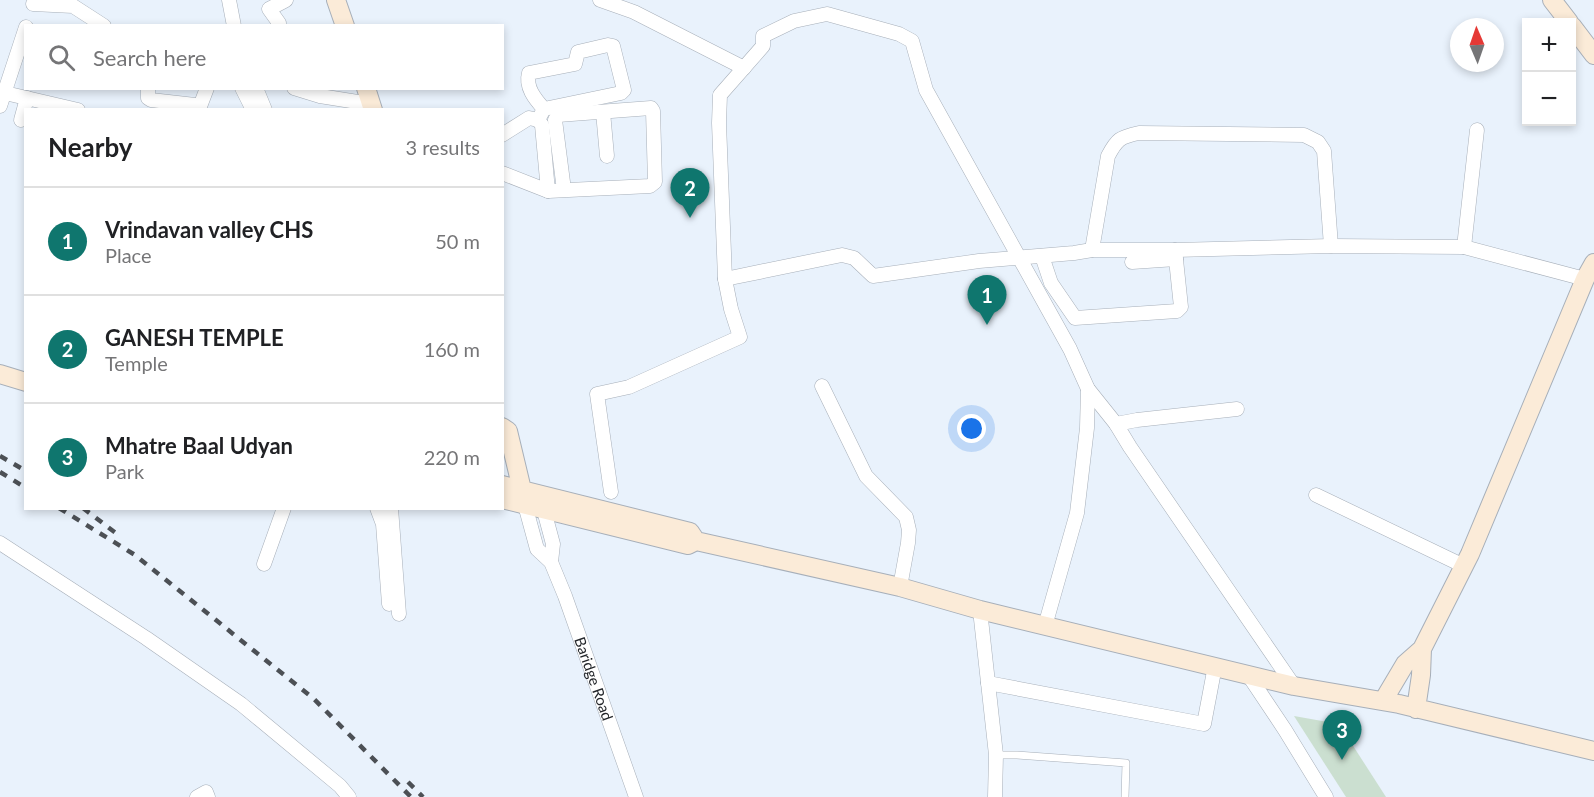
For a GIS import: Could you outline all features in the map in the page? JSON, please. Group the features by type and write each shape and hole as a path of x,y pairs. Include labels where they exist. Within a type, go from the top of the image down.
{"main road":[{"path":"336,0 344,24"},
{"path":"1551,0 1565,18"},
{"path":"1576,32 1594,55"},
{"path":"1383,701 1406,664 1422,649 1470,554 1585,279 1594,263"},
{"path":"0,374 24,381"},
{"path":"504,428 508,431 517,493 690,532 696,541 900,587 980,610 1294,686 1383,701 1594,751"},
{"path":"1416,709 1422,649"}],"street":[{"path":"229,0 234,24"},
{"path":"280,24 266,5 286,0"},
{"path":"600,0 634,12 744,68"},
{"path":"27,24 33,2 73,6 101,24"},
{"path":"611,492 597,394 629,387 740,337 725,279 719,134 720,95 763,46 763,36 794,21 827,14 899,34 912,41 926,90 1057,324 1088,389 1116,424 1294,686"},
{"path":"24,32 3,100 27,98 70,108"},
{"path":"504,134 529,118 541,115 621,93 624,90 613,46 608,45 578,52 574,64 529,73 527,76 530,90 541,115 548,191"},
{"path":"148,90 148,98 151,100 195,105 198,108"},
{"path":"199,108 206,90"},
{"path":"243,90 252,108"},
{"path":"257,90 264,108"},
{"path":"300,90 320,96 369,98"},
{"path":"337,90 369,98"},
{"path":"24,108 27,98"},
{"path":"504,174 548,191 650,186 654,182 653,111 651,108 558,115 555,120 564,190"},
{"path":"21,120 24,109"},
{"path":"603,112 607,156"},
{"path":"1464,248 1477,130"},
{"path":"1092,250 1108,156 1114,144 1121,137 1139,133 1304,135 1318,142 1324,151 1331,246"},
{"path":"725,279 842,255 854,258 873,276 979,261 1092,250 1176,254 1331,246 1464,248 1585,279"},
{"path":"1057,324 1075,318 1177,311 1181,307 1176,254"},
{"path":"1132,262 1176,254"},
{"path":"1042,256 1051,283 1075,318"},
{"path":"822,386 866,476 906,517 909,530 908,543 900,587"},
{"path":"1045,626 1077,513 1087,428 1088,389"},
{"path":"1116,424 1237,409"},
{"name":"Baridge Road","path":"517,493 553,544 551,562 636,797"},
{"path":"1316,495 1464,566"},
{"path":"264,564 283,510"},
{"path":"378,510 383,524 389,604"},
{"path":"391,510 399,614"},
{"path":"1,544 146,638 241,704 340,786 349,797"},
{"path":"980,610 996,754 995,797"},
{"path":"988,684 1204,724 1215,666"},
{"path":"1247,674 1326,797"},
{"path":"196,797 206,792 208,797"}],"lane":[{"path":"996,754 1126,763 1125,797"}],"green space":[{"path":"1294,716 1339,724 1386,797 1346,797"}],"railway":[{"path":"0,456 24,470"},
{"path":"0,472 24,487"},
{"path":"62,510 135,555 314,699 411,797"},
{"path":"86,510 117,534"},
{"path":"408,782 423,797"}],"place":[{"name":"GANESH TEMPLE","path":"690,218"},
{"name":"Vrindavan valley CHS","path":"987,325"},
{"name":"Mhatre Baal Udyan","path":"1342,760"}]}
